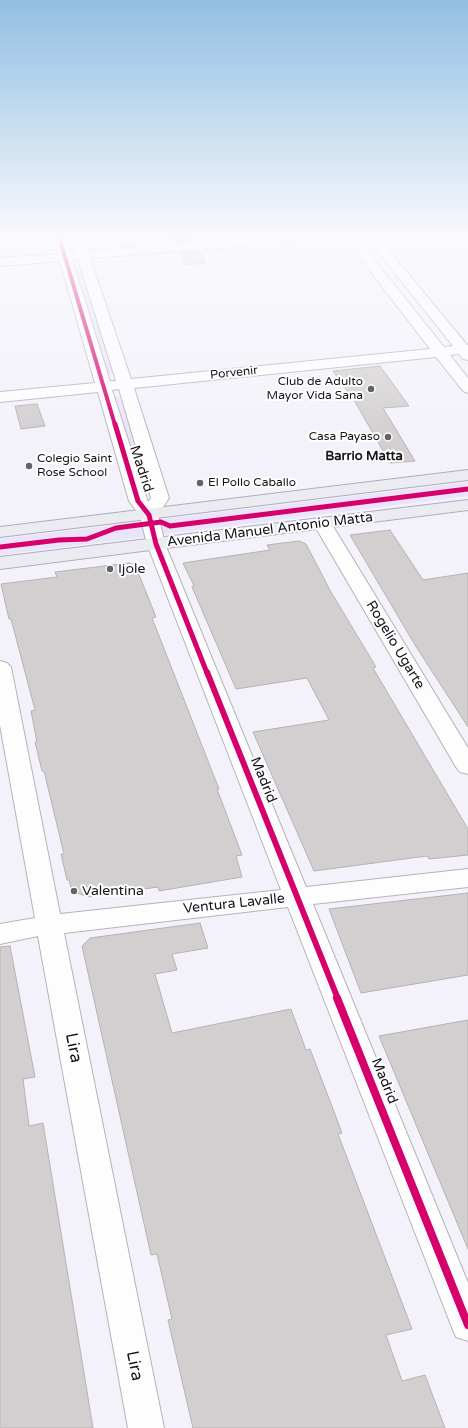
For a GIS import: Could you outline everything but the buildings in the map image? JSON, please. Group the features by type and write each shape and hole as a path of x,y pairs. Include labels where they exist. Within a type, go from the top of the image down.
{"main road":[{"path":"0,532 468,475"},
{"name":"Avenida Manuel Antonio Matta","path":"0,563 468,504"}],"street":[{"name":"Madrid","path":"78,304 138,501 149,515 156,544 468,1325"},
{"name":"Madrid","path":"99,304 160,498 149,515"},
{"path":"402,304 468,388"},
{"path":"427,304 466,351"},
{"name":"Porvenir","path":"0,397 440,352 466,351"},
{"name":"Rogelio Ugarte","path":"322,523 468,768"},
{"name":"Lira","path":"0,668 146,1428"},
{"name":"Ventura Lavalle","path":"0,934 50,925 468,878"}],"shaded area":[{"path":"84,304 93,304 114,373 107,374"},
{"path":"120,396 123,398 151,489 144,491 111,397"},
{"path":"468,482 468,496 0,555 0,539"}],"cycle path":[{"path":"79,304 138,501 149,515 156,544 468,1325"},
{"path":"0,547 59,540 87,539 116,528 161,522 170,526 468,489"}],"place":[{"name":"Club de Adulto Mayor Vida Sana","path":"371,389"},
{"name":"Casa Payaso","path":"388,437"},
{"name":"Colegio Saint Rose School","path":"29,466"},
{"name":"El Pollo Caballo","path":"200,483"},
{"name":"Ijole","path":"110,569"},
{"name":"Valentina","path":"74,891"}],"district":[{"name":"Barrio Matta","path":"364,457"}]}
